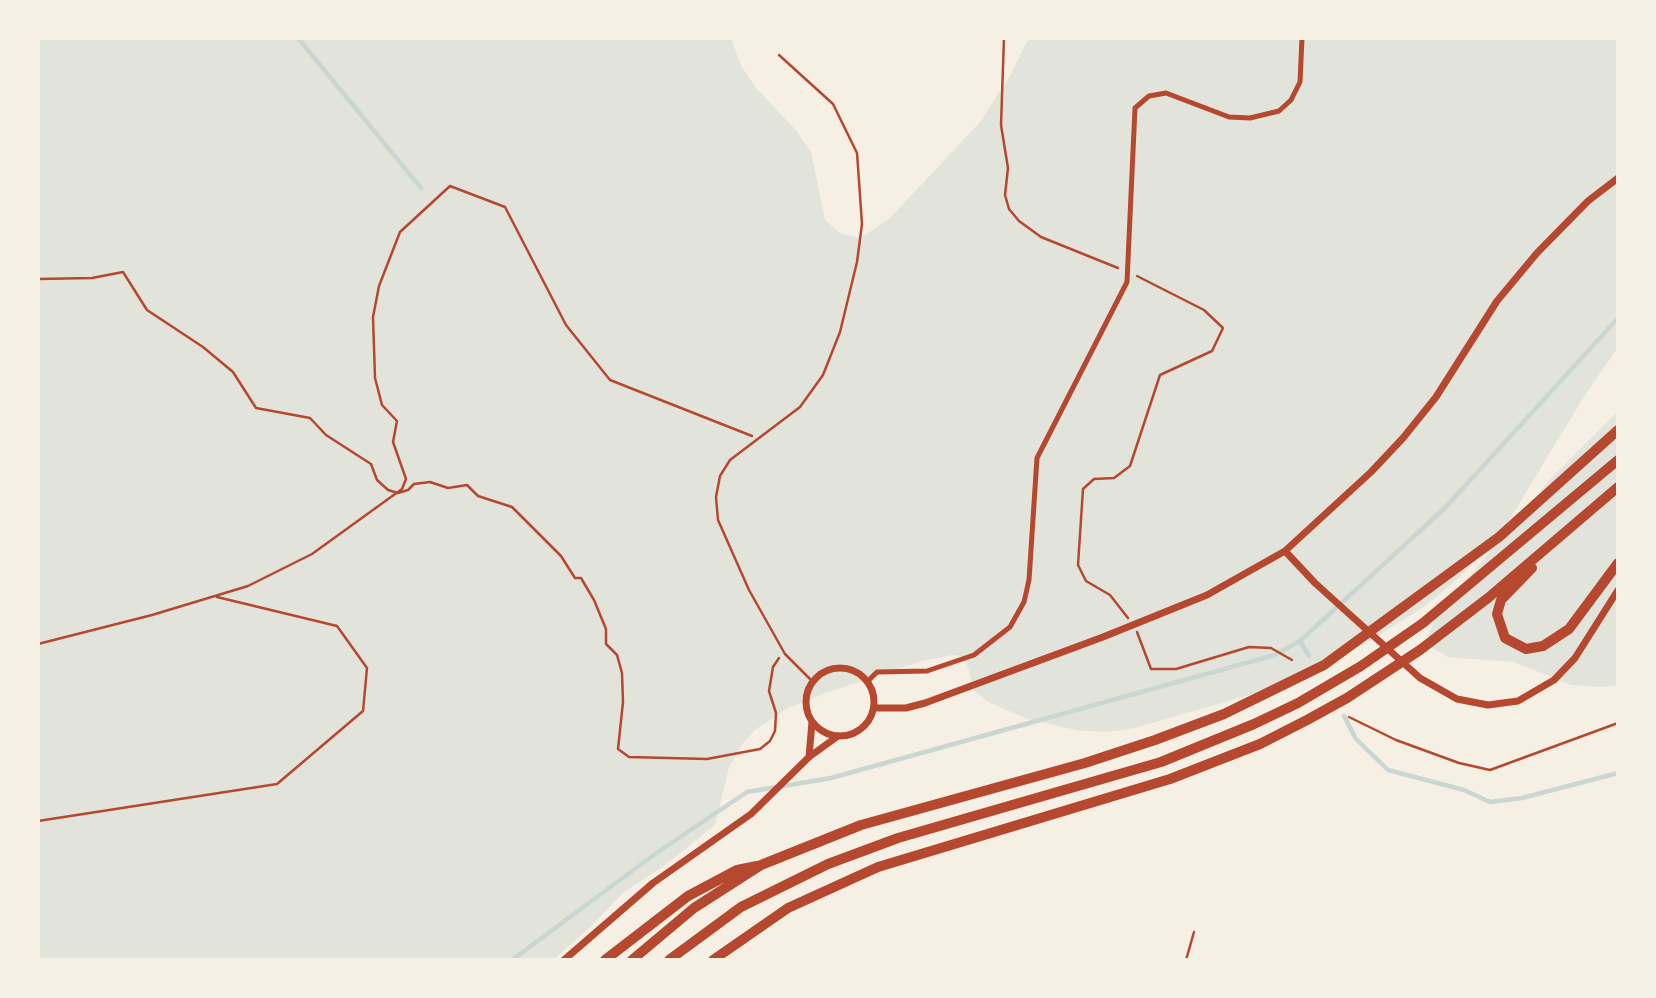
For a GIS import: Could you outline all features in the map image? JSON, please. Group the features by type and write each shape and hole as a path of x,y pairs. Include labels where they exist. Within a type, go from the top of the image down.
{"highway":[{"path":"605,960 688,896 737,870 761,865 862,825 1085,763 1155,740 1224,714 1324,665 1443,581 1499,537 1618,430"},
{"path":"669,960 741,907 828,864 898,838 1161,762 1298,703 1361,666 1423,623 1618,460"},
{"path":"713,960 789,908 878,867 1170,779 1284,732 1347,698 1402,662 1488,598 1618,487"},
{"path":"1560,537 1498,607 1500,630 1518,647 1543,646 1569,629 1618,562"},
{"path":"632,960 694,908 761,865"}],"street":[{"path":"868,681 877,672 916,673 950,665 987,647 1010,627 1024,602 1029,580 1037,458 1121,298 1128,272 1135,108 1149,96 1166,93 1229,117 1250,118 1279,111 1291,100 1300,82 1302,38"},
{"path":"874,708 906,708 925,703 1134,624 1207,595 1285,551 1371,472 1403,438 1436,397 1505,292 1580,209 1618,178"},
{"path":"1285,551 1315,583 1420,678 1444,694 1488,705 1518,701 1543,689 1565,670 1618,590"},
{"path":"808,757 812,722 805,699 812,681 830,668 842,667 853,670 868,681 874,696 874,708 865,725 850,735 838,736 820,730 812,722"},
{"path":"564,960 653,883 751,814 808,757 838,736"}],"lane":[{"path":"779,55 833,104 847,128 856,153 862,224 848,303 823,375 800,407 730,460 720,476 716,497 718,520 749,590 785,654 812,681"}],"path":[{"path":"1004,38 1001,125 1008,167 1005,195 1009,209 1019,221 1041,237 1128,272 1204,310 1223,328 1212,351 1160,375 1130,466 1114,478 1094,479 1083,489 1078,565 1086,581 1110,595 1134,624 1151,669 1176,668 1249,647 1270,648 1292,660"},
{"path":"398,493 406,479 394,448 397,421 382,405 375,378 373,317 379,286 400,232 450,186 505,206 566,325 610,380 760,439"},
{"path":"38,279 92,278 123,272 147,310 204,347 233,372 256,408 310,418 337,443 371,464 381,485 398,493"},
{"path":"38,644 248,586 312,554 398,493 408,490 414,484 430,482 448,488 467,485 478,496 512,508 561,556 575,578 581,578 606,629 606,644 617,655 623,702 618,749 629,757 707,759 760,750 770,741 775,731 776,713 769,691 772,667 785,654"},
{"path":"38,821 276,784 363,711 367,668 337,626 214,596"},
{"path":"1349,717 1408,745 1459,763 1490,770 1618,723"},
{"path":"1186,960 1194,932"}],"shaded area":[{"path":"38,39 731,39 742,67 756,88 794,128 811,152 825,220 841,234 861,238 891,217 981,121 1012,72 1028,39 1617,39 1617,349 1585,395 1508,522 1463,574 1425,606 1367,643 1314,670 1249,695 1135,728 1106,732 1076,730 1028,719 991,703 975,692 966,661 961,656 952,655 922,661 823,694 786,709 755,730 743,743 729,767 715,825 665,865 624,892 554,959 39,959"},
{"path":"1617,412 1617,685 1571,685 1514,662 1448,657 1431,647 1428,634 1437,616 1551,478"}],"waterway":[{"path":"298,38 421,188"},
{"path":"512,960 655,854 747,792 831,778 1275,655 1300,641 1445,508 1618,318"},
{"path":"1300,641 1309,656"},
{"path":"1344,716 1356,739 1388,770 1464,790 1490,802 1522,798 1618,773"}]}
